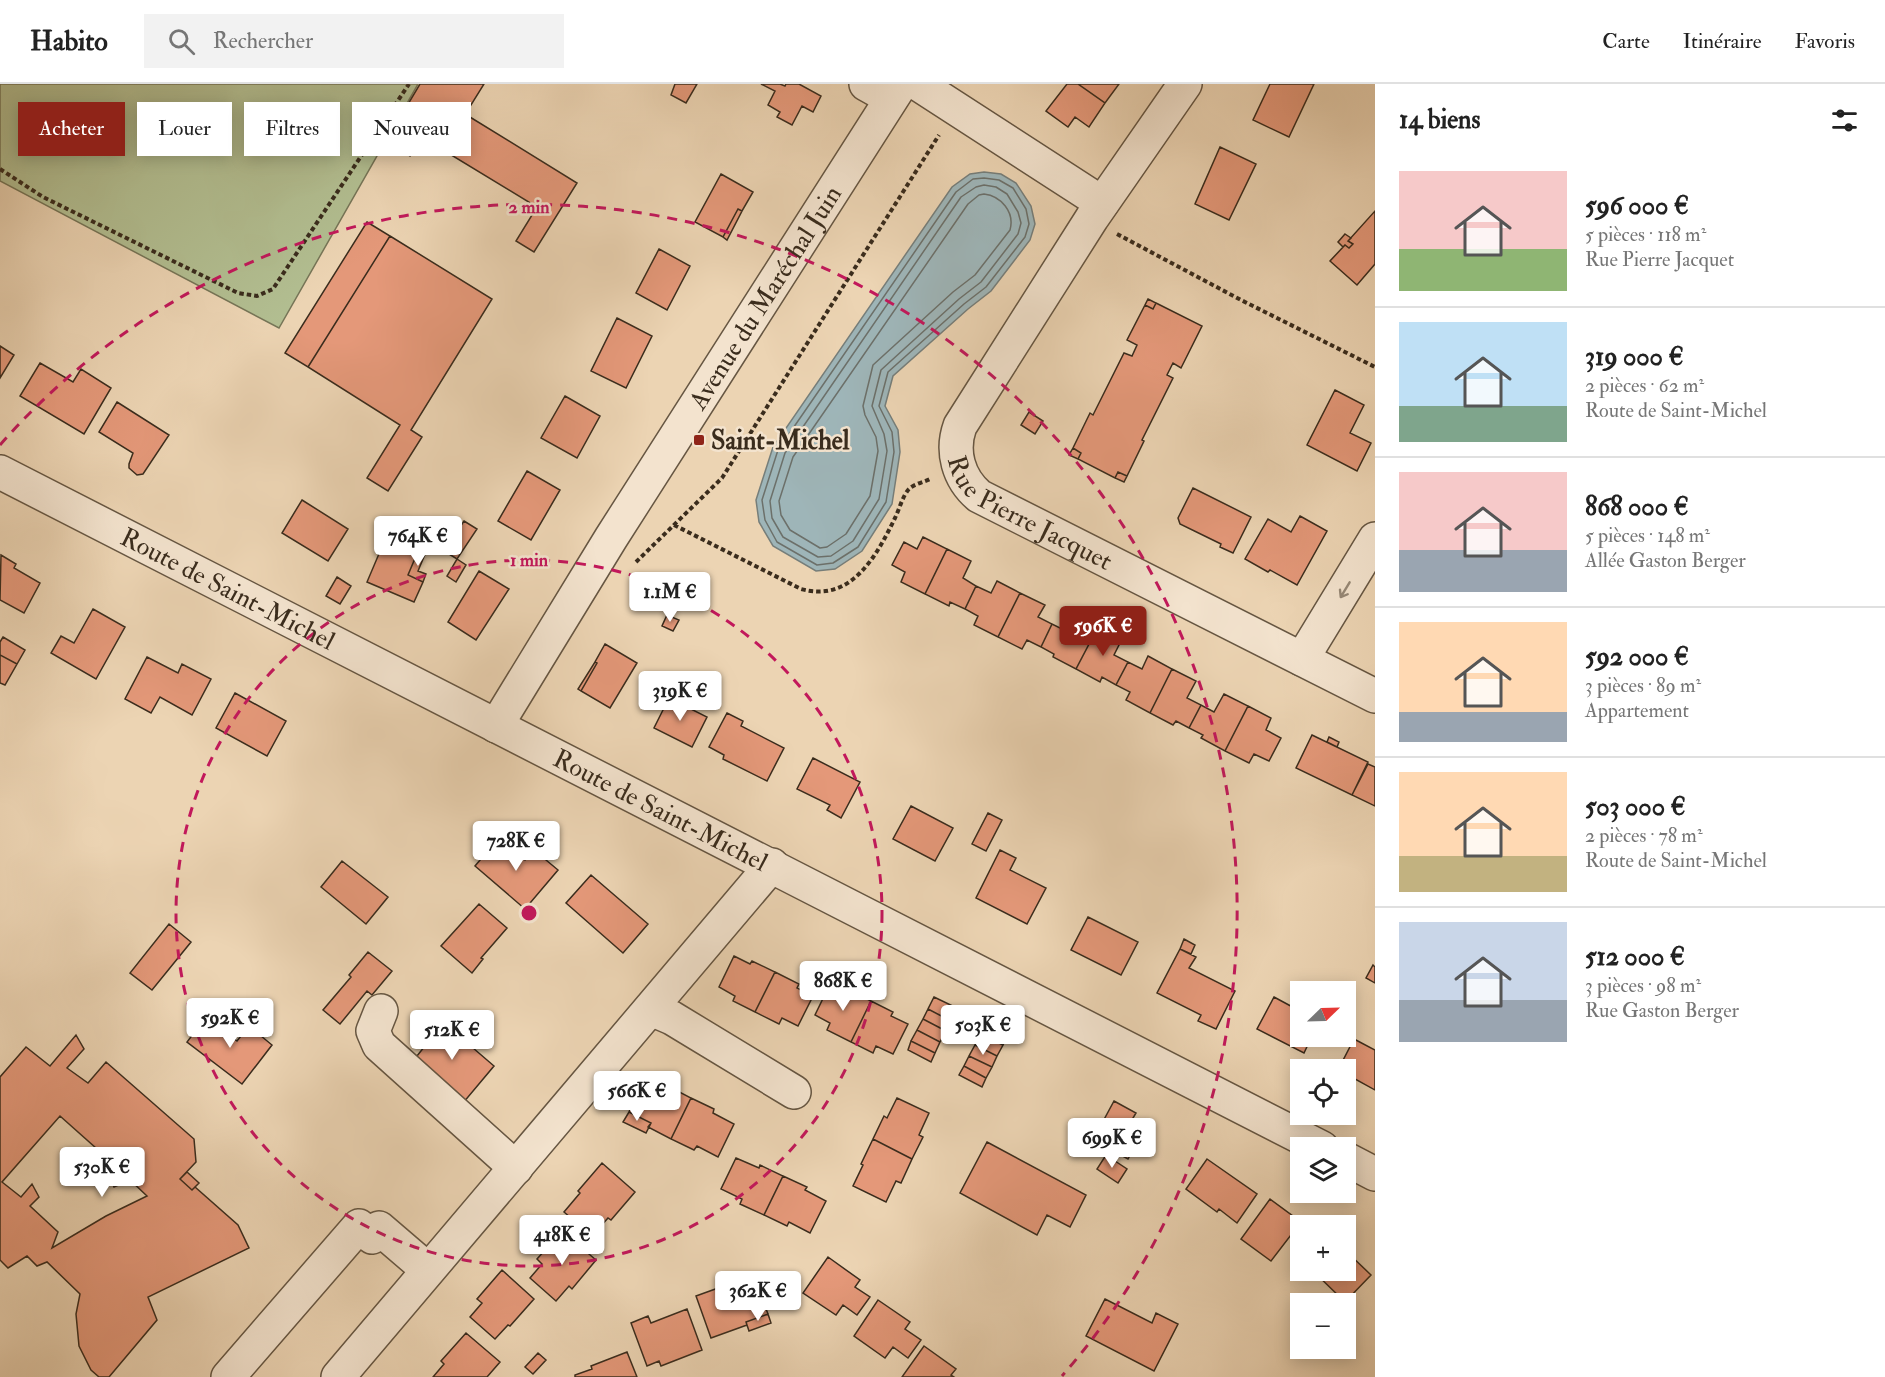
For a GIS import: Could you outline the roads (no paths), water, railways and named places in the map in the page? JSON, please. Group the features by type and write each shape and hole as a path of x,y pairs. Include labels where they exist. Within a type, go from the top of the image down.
{"street":[{"name":"Rue Pierre Jacquet","path":"1185,84 1108,218 960,426 955,444 957,465 971,490 979,496 1375,696"},
{"path":"894,88 956,109 1108,218"},
{"name":"Avenue du Maréchal Juin","path":"496,726 611,538 894,88"},
{"name":"Route de Saint-Michel","path":"0,472 1301,1137"},
{"path":"1302,659 1375,540"},
{"path":"345,1375 428,1270 772,865"},
{"path":"651,1009 672,1018 794,1092"},
{"path":"381,1011 373,1031 379,1045 516,1168"},
{"path":"1356,1164 1375,1174"},
{"path":"228,1377 359,1226 372,1237 379,1228 428,1270"}],"water":[{"path":"984,172 1001,174 1016,183 1031,206 1035,224 1030,240 991,291 893,376 885,406 898,430 900,452 892,504 862,551 835,569 816,571 773,546 759,522 756,500 773,447 952,187 970,174"}],"place":[{"name":"Saint-Michel","path":"699,440"}]}
